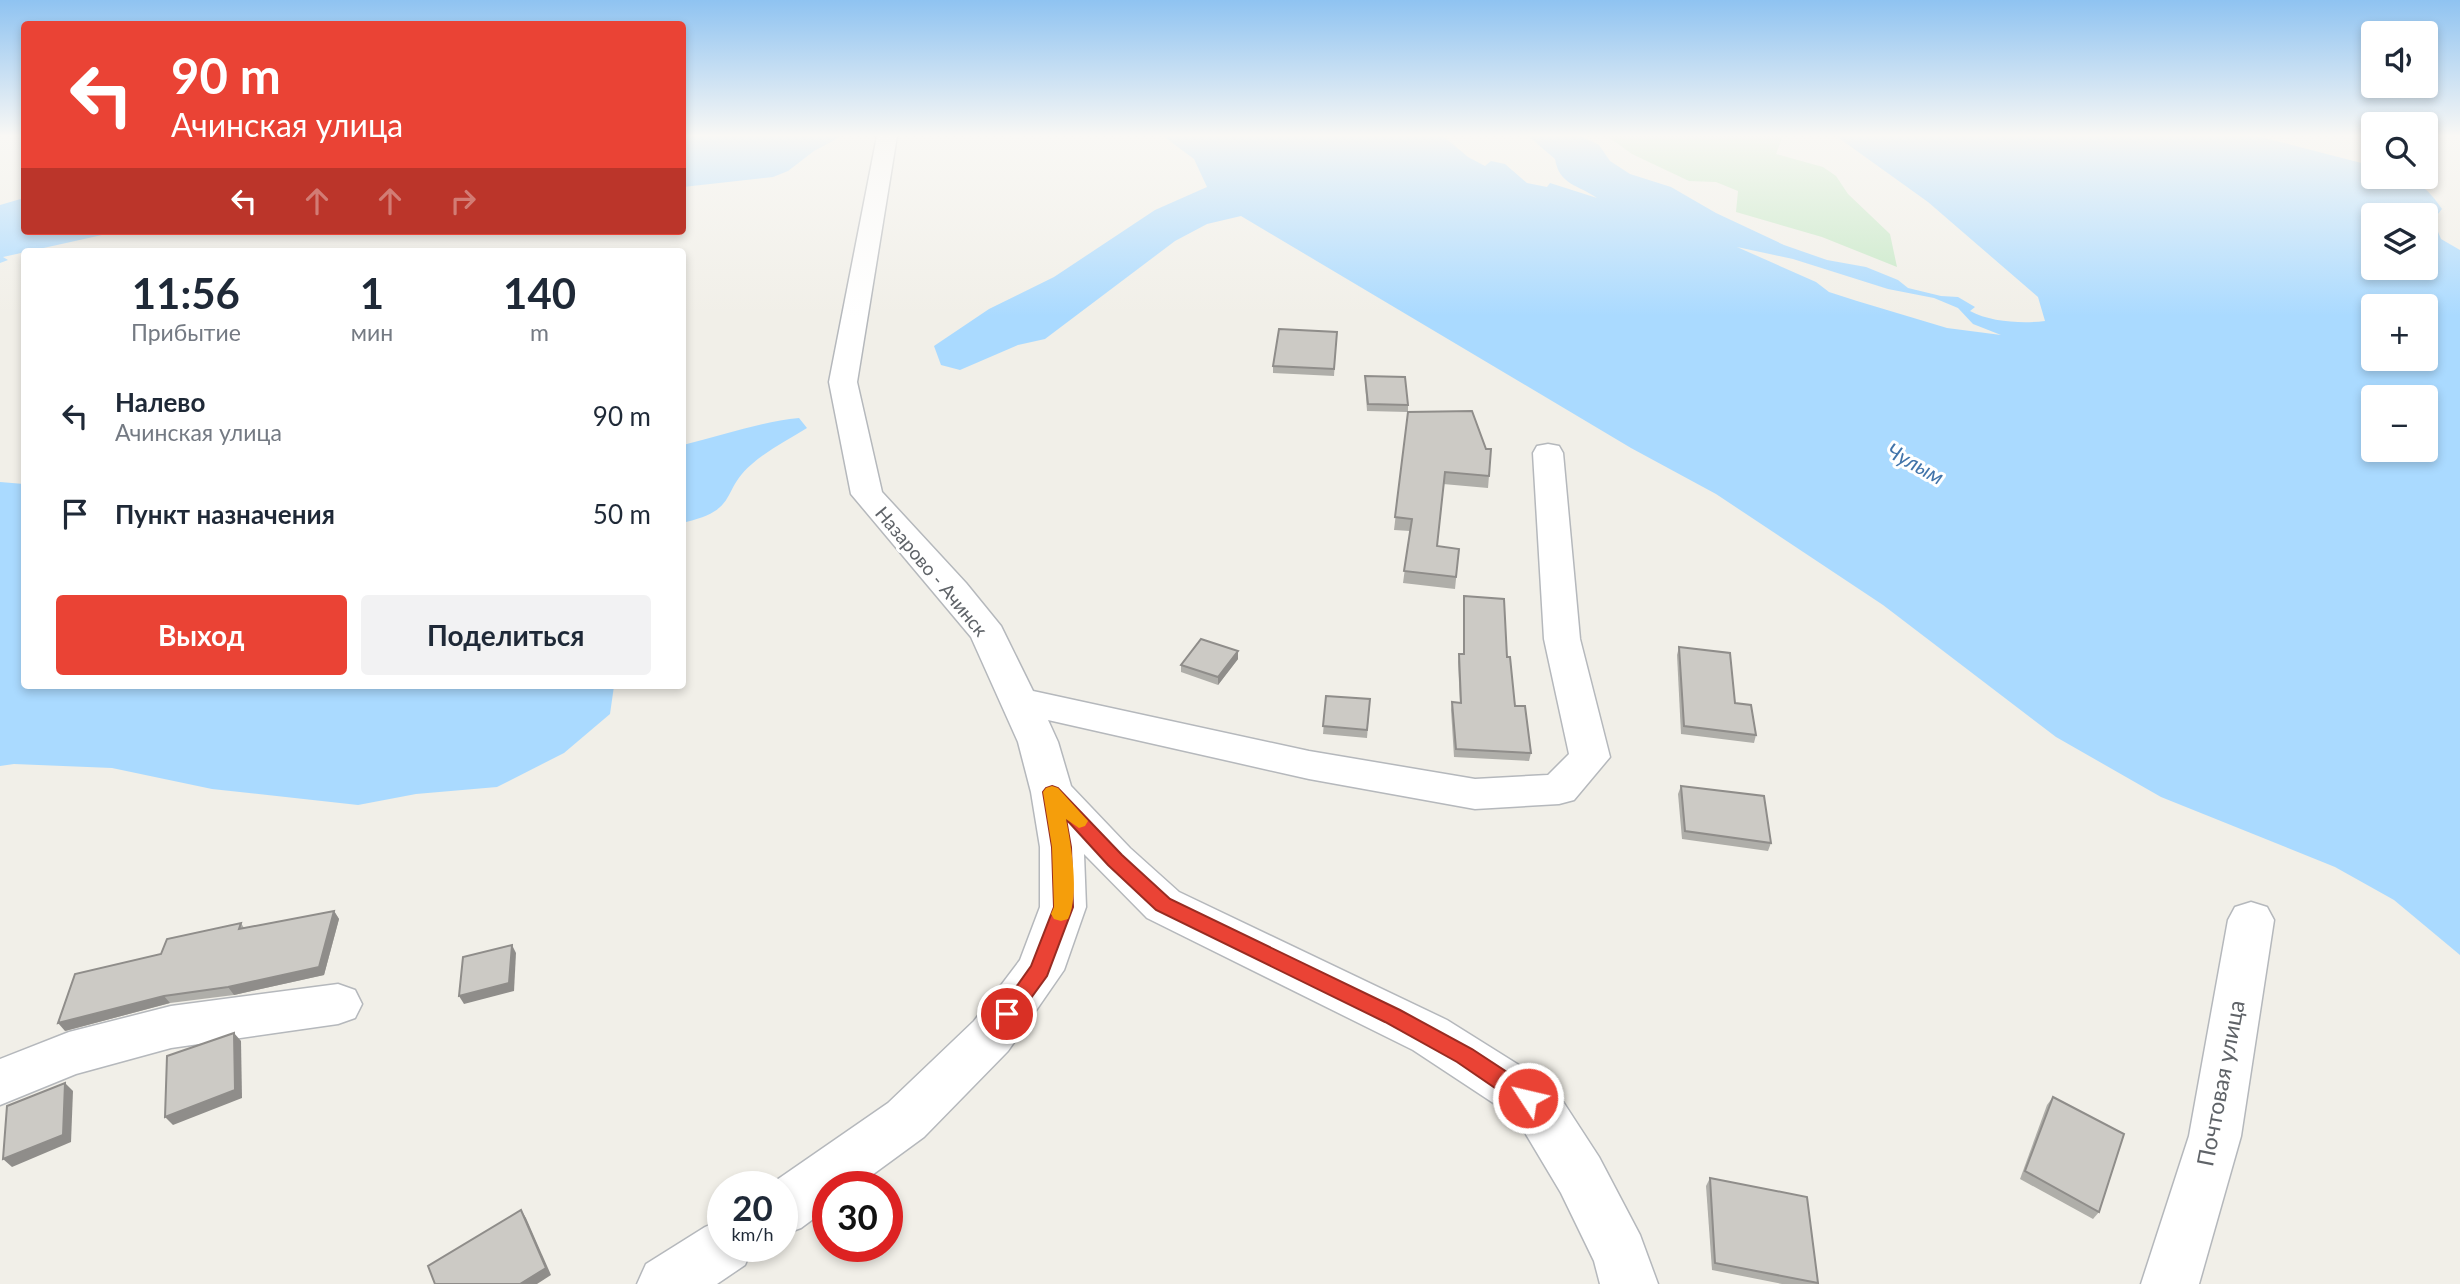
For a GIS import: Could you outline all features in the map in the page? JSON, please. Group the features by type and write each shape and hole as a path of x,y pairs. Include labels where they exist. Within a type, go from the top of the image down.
{"street":[{"name":"Назарово - Ачинск","path":"798,1198 906,1120 991,1036 1040,970 1063,907 1062,847 1052,792 1038,742 1020,701 988,634 954,591 867,494 843,382 875,196"},
{"path":"1020,701 1308,765 1475,794 1559,789 1590,757 1562,639 1548,453"},
{"path":"1052,792 1115,860 1163,905 1393,1016 1464,1055 1528,1098 1542,1114 1580,1175 1620,1255 1629,1284"},
{"name":"Почтовая улица","path":"2170,1284 2215,1136 2251,920"},
{"path":"0,1082 69,1054 171,1027 338,1004"},
{"path":"666,1284 707,1258"}],"green space":[{"path":"1738,196 1850,196 1890,234 1897,267 1822,237 1736,212"}],"water":[{"name":"Чулым","path":"1187,196 1686,196 1784,245 1827,260 1866,267 1898,280 1908,288 1958,297 1975,307 1970,311 1978,315 2017,322 2045,321 2038,297 1920,196 2432,196 2438,203 2361,203 2361,280 2438,280 2438,232 2441,239 2460,250 2460,955 2394,900 2335,867 2161,797 2056,737 1883,605 1716,494 1631,448 1241,216 1207,224 1175,241 1045,339 1018,345 960,370 941,365 934,346 989,309 1054,277 1155,210","holes":["1737,247 1793,259 1888,289 1934,298 1958,308 1973,324 2001,335 1947,328 1829,292 1816,282"]},
{"path":"21,199 21,235 102,235 44,248 21,248 21,253 3,257 8,260 0,263 0,205"},
{"path":"799,418 807,428 752,464 715,511 686,522 686,444"},
{"path":"0,482 21,484 21,689 614,689 610,714 564,753 497,787 416,794 358,805 212,789 112,768 14,764 0,766"}],"building":[{"path":"1279,329 1337,332 1334,369 1273,366"},
{"path":"1365,376 1405,377 1408,405 1368,404"},
{"path":"1472,411 1486,449 1491,449 1489,476 1445,472 1437,546 1459,549 1456,577 1404,571 1412,519 1395,517 1408,412"},
{"path":"1464,596 1504,599 1507,657 1510,657 1515,706 1525,706 1531,753 1456,749 1452,702 1461,703 1459,654 1464,654"},
{"path":"1201,639 1238,651 1218,677 1181,665"},
{"path":"1679,647 1730,653 1735,703 1751,705 1756,735 1684,726"},
{"path":"1326,696 1370,699 1367,730 1323,726"},
{"path":"1681,786 1764,796 1771,843 1685,831"},
{"path":"334,911 319,967 228,987 164,996 58,1023 75,974 161,954 167,939 241,923 239,929"},
{"path":"512,945 509,983 459,996 463,957"},
{"path":"234,1033 235,1090 165,1117 167,1056"},
{"path":"65,1083 63,1135 3,1159 7,1106"},
{"path":"2053,1097 2124,1134 2099,1212 2025,1171"},
{"path":"1710,1178 1807,1197 1818,1283 1715,1263"},
{"path":"521,1210 546,1268 520,1284 435,1284 428,1266"}],"slow traffic":[{"path":"1061,914 1062,847 1052,792 1079,821"}],"route":[{"path":"1007,1014 1040,970 1063,907 1062,847 1052,792 1115,860 1149,893 1177,914 1430,1035 1528,1098"}]}
